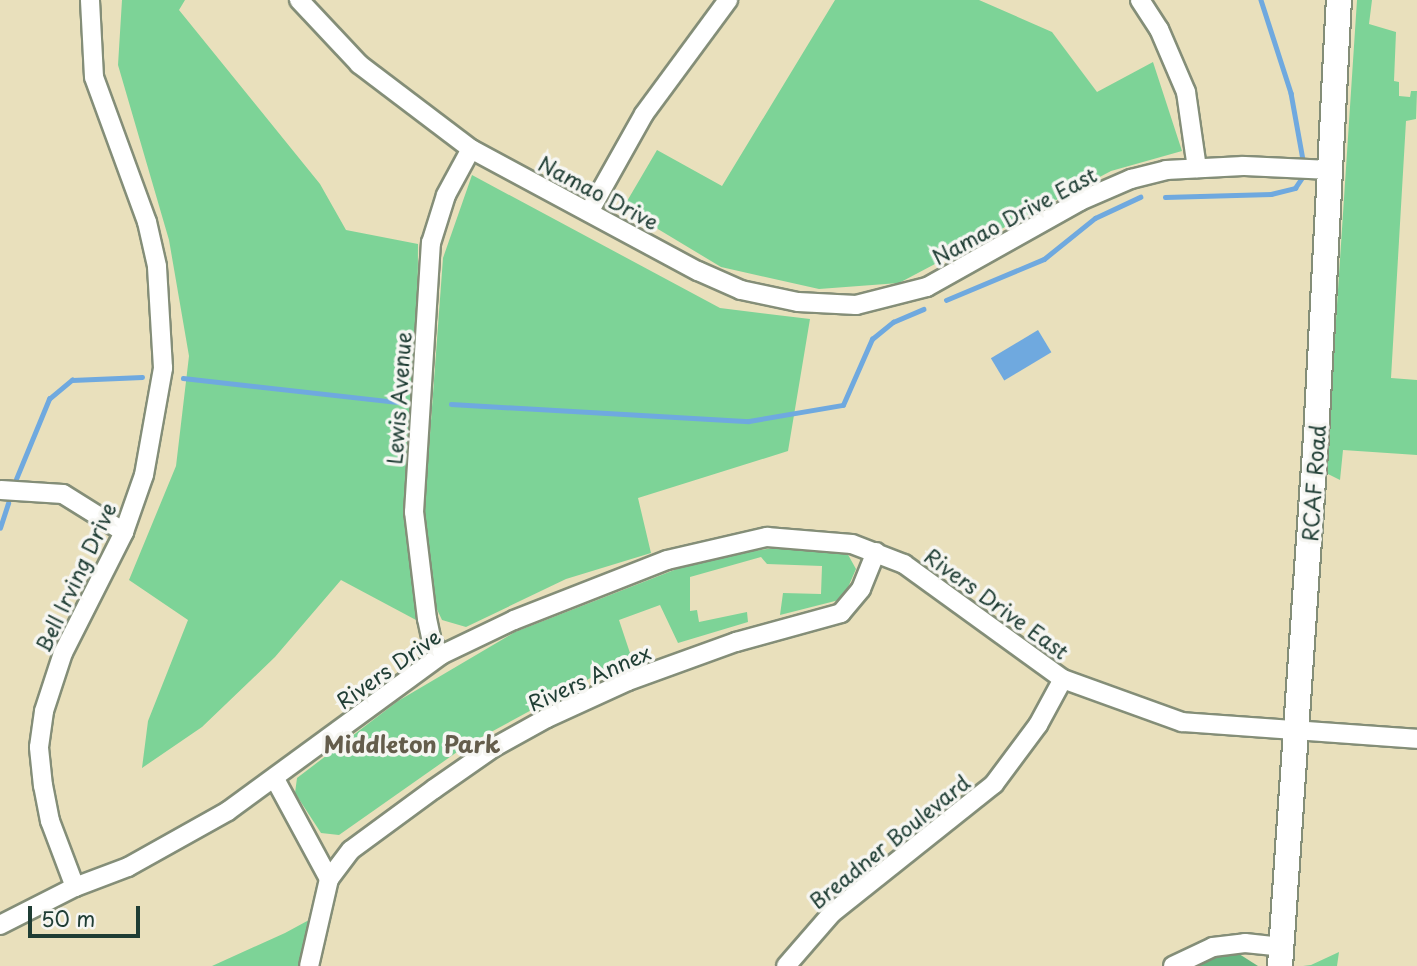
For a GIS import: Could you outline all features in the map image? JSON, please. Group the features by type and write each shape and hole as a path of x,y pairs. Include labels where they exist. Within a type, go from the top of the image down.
{"main road":[{"name":"RCAF Road","path":"1281,956 1297,730 1323,169 1339,0"}],"street":[{"name":"Bell Irving Drive","path":"75,887 50,821 40,735 63,653 124,532 155,430 163,368 162,312 147,222 94,77 90,0"},
{"name":"Namao Drive","path":"299,0 359,64 471,149 698,271 741,289 787,300 856,305 926,287"},
{"path":"589,212 644,114 728,0"},
{"path":"1140,0 1159,29 1186,92 1197,169"},
{"name":"Lewis Avenue","path":"440,655 432,642 425,606 414,512 415,485 431,243 446,195 471,149"},
{"name":"Namao Drive East","path":"926,287 1080,201 1131,179 1197,169 1323,169"},
{"path":"1,490 63,495 124,532"},
{"name":"Rivers Drive","path":"0,925 75,887 179,840 275,779 440,655 526,615 699,550 767,537 797,536 852,544 876,552"},
{"name":"Rivers Drive East","path":"876,552 922,576 1063,679 1182,722 1417,739"},
{"name":"Rivers Annex","path":"329,879 352,850 424,796 493,748 547,718 628,681 724,646 841,613 862,589 876,552"},
{"name":"Breadner Boulevard","path":"786,966 832,914 994,783 1038,725 1063,679"},
{"path":"275,779 329,879 309,966"},
{"path":"1173,966 1213,947 1245,943 1281,956"}],"green space":[{"path":"122,0 185,0 179,10 320,184 346,230 418,244 416,620 341,580 275,657 202,727 142,768 148,721 188,620 129,580 176,466 189,356 169,240 118,65"},
{"path":"835,0 979,0 1052,32 1097,92 1153,62 1182,151 1111,171 899,283 819,289 721,267 623,208 657,150 722,186"},
{"path":"1357,0 1372,0 1369,24 1396,32 1394,81 1399,82 1399,96 1410,97 1411,91 1417,91 1416,119 1406,121 1391,378 1417,380 1417,455 1343,450 1340,480 1326,473"},
{"path":"472,175 720,308 810,319 788,451 638,498 651,553 566,579 466,627 442,620 434,603 424,516 443,258"},
{"path":"781,547 846,551 856,569 843,599 780,615 783,593 821,594 822,566 767,564 761,557 690,577 690,611 697,610 699,622 747,612 748,622 678,643 660,605 619,620 631,656 467,745 339,835 321,833 295,793 297,778 398,701 515,632 705,558"},
{"path":"309,920 301,966 212,966 285,933"},
{"path":"1236,952 1258,966 1190,966 1214,956"},
{"path":"1339,952 1337,966 1303,966 1311,965"}],"water":[{"path":"1038,330 1051,352 1004,381 991,358"}],"waterway":[{"path":"1261,0 1291,93 1304,165"},
{"path":"1165,197 1271,194 1295,188 1305,173"},
{"path":"946,300 1044,259 1095,218 1140,197"},
{"path":"451,404 749,421 843,405 872,339 893,322 923,309"},
{"path":"16,479 49,399 72,380 142,377"},
{"path":"183,378 407,403"},
{"path":"0,528 8,503"}],"district":[{"name":"Middleton Park","path":"412,744"}]}
